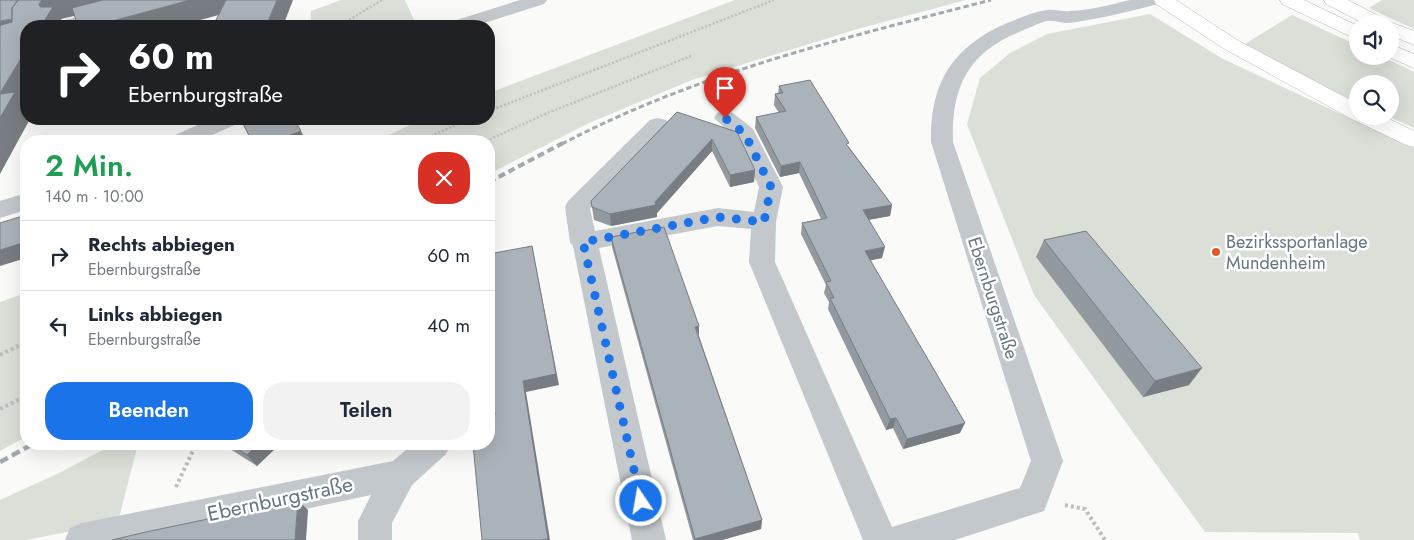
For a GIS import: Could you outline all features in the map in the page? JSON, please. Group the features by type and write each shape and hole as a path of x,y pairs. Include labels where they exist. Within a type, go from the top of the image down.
{"highway":[{"path":"1163,0 1230,44 1349,108"},
{"path":"1289,0 1349,30"},
{"path":"1333,0 1363,15"},
{"path":"1399,32 1414,40"},
{"path":"1399,54 1414,62"},
{"path":"1383,125 1414,140"}],"street":[{"path":"87,20 162,0"},
{"path":"476,20 538,0"},
{"name":"Ebernburgstraße","path":"1050,14 1053,7 1079,0"},
{"name":"Ebernburgstraße","path":"1032,500 1047,461 942,142 940,124 946,93 955,73 968,56 979,46 1003,32 1050,14 1068,17 1152,0"},
{"path":"725,118 745,134 771,187 764,222 762,262 880,540"},
{"path":"194,135 216,125"},
{"path":"649,540 576,208 658,125"},
{"path":"0,210 20,203"},
{"path":"583,242 718,217 764,222"},
{"name":"Ebernburgstraße","path":"375,540 375,521 401,474 428,450"},
{"name":"Ebernburgstraße","path":"82,540 401,474"},
{"path":"902,540 1032,500"}],"path":[{"path":"349,20 382,0"},
{"path":"495,109 774,0"},
{"path":"495,137 550,112 691,56"},
{"path":"434,135 456,125"},
{"path":"0,355 20,345"},
{"path":"0,409 20,399"},
{"path":"159,524 193,450"},
{"path":"1032,500 1085,509 1105,540"}],"shaded area":[{"path":"341,0 405,0 414,20 311,20 311,11"},
{"path":"735,0 966,0 861,28 692,80 589,123 495,171 495,135 389,135 410,125 495,125 495,91"},
{"path":"1382,0 1414,0 1414,29 1399,22 1399,15 1384,15 1369,8"},
{"name":"Bezirkssportanlage Mundenheim","path":"1150,14 1223,59 1349,118 1349,125 1365,125 1414,148 1414,540 1360,540 1358,533 1205,532 1034,295 967,124 980,78 1010,53 1047,34"},
{"path":"1292,15 1349,41 1349,65 1399,65 1414,72 1414,128 1399,121 1399,75 1349,75 1349,98 1312,81 1245,44"},
{"path":"20,295 20,440 0,451 0,302"},
{"path":"103,450 136,450 118,522 26,540 0,540 0,500 59,473"}],"building":[{"path":"0,0 18,0 12,8 12,19 0,21"},
{"path":"18,0 42,0 39,4 40,7 53,7 45,20 20,20 20,60 0,93 0,26 12,22 12,8"},
{"path":"103,0 190,0 116,20 76,20 72,8"},
{"path":"226,0 277,0 269,20 216,20"},
{"path":"810,80 849,143 846,144 892,205 863,210 885,247 865,251 965,423 907,439 896,418 890,419 830,298 834,298 826,282 831,281 802,223 827,218 800,162 781,166 756,117 786,111 775,94 783,93 779,86"},
{"path":"15,92 0,118 0,94"},
{"path":"677,112 737,132 755,170 730,175 712,139 655,202 656,205 610,214 592,207 591,201"},
{"path":"244,125 298,125 301,131 290,135 249,135"},
{"path":"20,217 20,244 0,250 0,223"},
{"path":"664,227 699,326 695,327 762,520 695,539 611,237"},
{"path":"1086,231 1202,368 1155,381 1044,240"},
{"path":"532,246 556,374 523,381 548,539 482,540 474,450 495,450 495,253"},
{"path":"239,450 252,450 247,455"},
{"path":"298,500 295,540 112,540 146,532"}],"railway":[{"path":"562,144 613,119 718,77 826,44 991,0"},
{"path":"495,179 565,142"},
{"path":"0,462 22,450"}],"place":[{"name":"Bezirkssportanlage Mundenheim","path":"1216,252"}],"route":[{"path":"641,501 583,242 718,217 764,222 771,187 745,134 725,118"}]}
